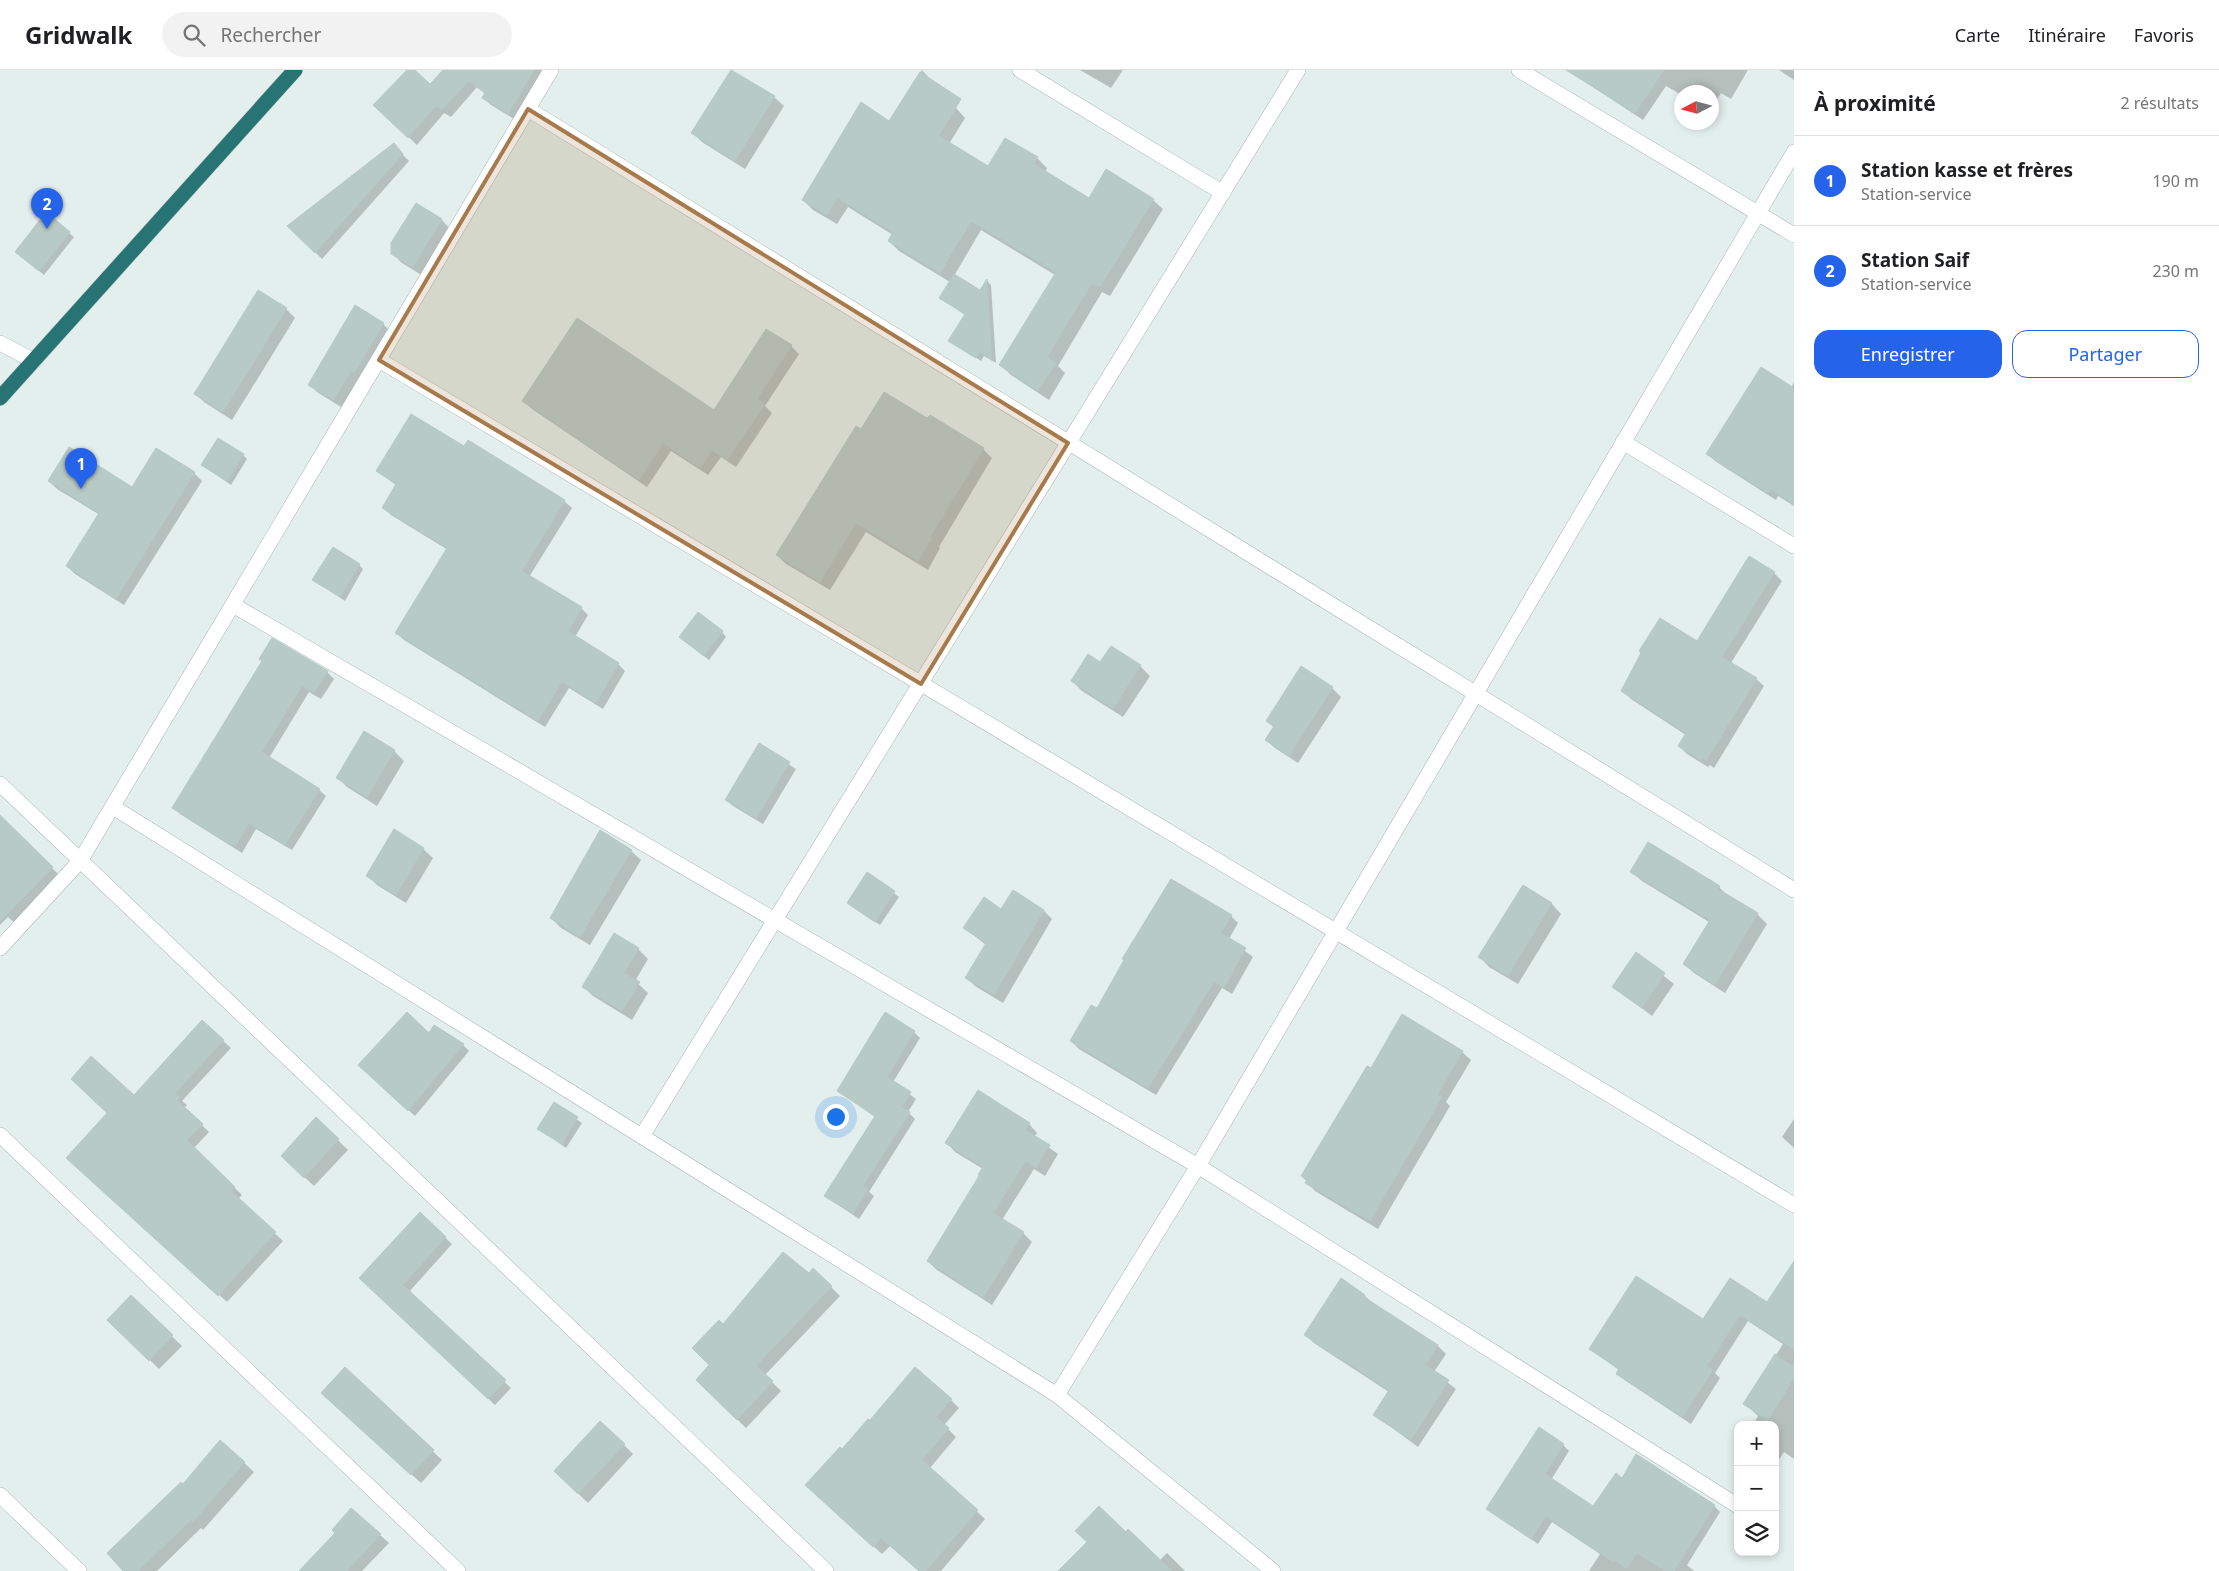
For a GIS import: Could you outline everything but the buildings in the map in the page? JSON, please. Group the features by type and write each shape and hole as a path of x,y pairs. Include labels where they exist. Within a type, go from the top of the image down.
{"highway":[{"path":"0,398 295,70"}],"street":[{"path":"0,948 80,861 551,70"},
{"path":"1020,70 1222,193"},
{"path":"642,1136 1298,70"},
{"path":"1519,70 1794,235"},
{"path":"528,109 1794,890"},
{"path":"1058,1395 1198,1166 1794,152"},
{"path":"0,343 34,361"},
{"path":"378,360 1794,1205"},
{"path":"1623,442 1794,546"},
{"path":"233,604 1198,1166 1734,1503"},
{"path":"0,784 826,1571"},
{"path":"113,807 1058,1395 1273,1571"},
{"path":"0,1135 458,1571"},
{"path":"0,1495 80,1571"}],"highlighted area":[{"path":"528,109 1068,443 921,684 379,360"}],"place":[{"name":"Station Saif","path":"47,229"},
{"name":"Station kasse et frères","path":"81,489"}]}
